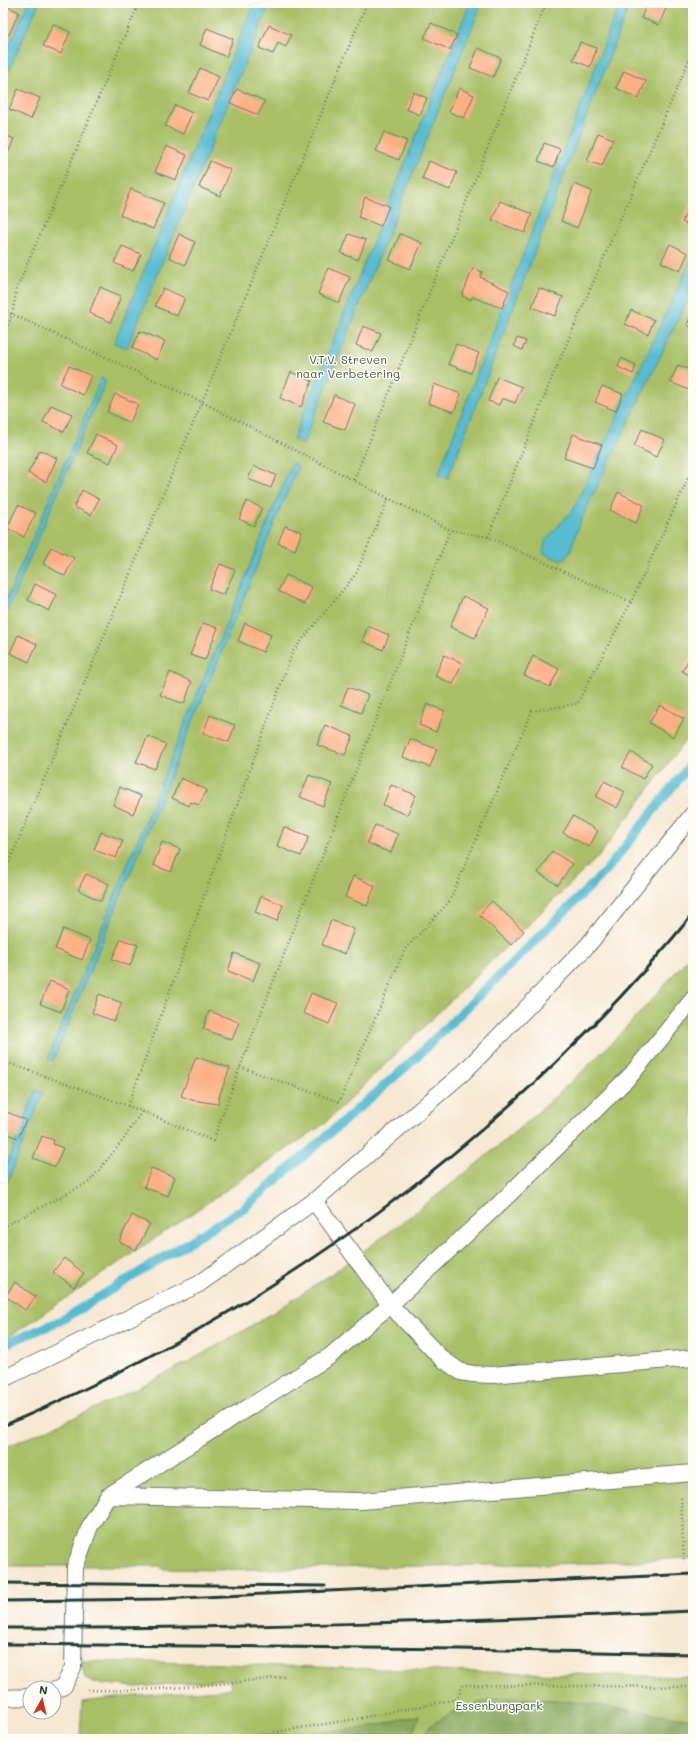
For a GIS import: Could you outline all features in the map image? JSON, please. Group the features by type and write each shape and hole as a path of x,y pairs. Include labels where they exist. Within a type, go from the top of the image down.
{"lane":[{"path":"3,1379 199,1284 314,1201 470,1066 588,945 693,814"},
{"path":"62,1684 73,1668 74,1567 90,1526 108,1496 330,1356 390,1305 499,1204 631,1075 693,999"},
{"path":"314,1201 390,1305 441,1358 461,1372 492,1375 693,1358"},
{"path":"108,1496 360,1501 693,1473"},
{"path":"3,1698 22,1697"}],"path":[{"path":"3,336 12,314 17,288 140,3"},
{"path":"3,877 367,3"},
{"path":"354,480 546,3"},
{"path":"488,537 551,380 693,51"},
{"path":"3,310 202,402 450,530 488,537 631,602"},
{"path":"240,1067 338,1102 405,949 449,902 532,711 577,704 631,602 693,468"},
{"path":"128,1106 293,651 356,574 388,499"},
{"path":"3,1061 142,1111 213,1141 240,1067 450,530"},
{"path":"3,1227 89,1182 124,1139 142,1111"},
{"path":"681,1503 684,1562"},
{"path":"62,1688 81,1690 143,1690 221,1684 285,1676"},
{"path":"243,1739 250,1736 356,1719 457,1699 463,1685 693,1687"}],"green space":[{"name":"V.T.V. Streven naar Verbetering","path":"3,3 693,3 693,730 599,856 324,1124 3,1341"},
{"path":"693,952 693,1558 593,1563 214,1570 162,1569 161,1566 3,1566 3,1448 102,1405 199,1356 285,1305 354,1258 444,1190 543,1107 624,1029"},
{"name":"Essenburgpark","path":"81,1661 693,1677 693,1739 78,1739 80,1737 82,1702 125,1697 231,1689 230,1679 137,1687 94,1683 85,1678"},
{"path":"499,1698 559,1700 693,1719 693,1739 420,1739 431,1725 460,1708"},
{"path":"419,1715 412,1736 405,1739 263,1739 271,1736 359,1729"}],"water":[{"path":"28,3 39,3 3,83 3,59"},
{"path":"254,3 270,3 127,348 114,343"},
{"path":"470,3 482,3 303,444 293,439"},
{"path":"620,3 630,3 448,478 438,475"},
{"path":"693,256 693,289 579,524 570,552 564,560 551,557 543,552 545,541 573,510"},
{"path":"101,378 106,380 3,621 3,608"},
{"path":"292,463 298,466 53,1061 48,1059"},
{"path":"36,1090 43,1093 3,1193 3,1174"}],"building":[{"path":"647,3 658,3 667,6 659,25 641,18"},
{"path":"3,5 19,12 9,35 3,32"},
{"path":"431,23 457,35 450,50 424,38"},
{"path":"53,24 70,32 61,54 43,46"},
{"path":"269,25 291,35 286,47 278,43 273,54 259,48"},
{"path":"207,28 233,39 226,57 200,45"},
{"path":"580,42 597,48 590,67 573,60"},
{"path":"478,48 501,58 493,77 470,68"},
{"path":"200,68 219,77 208,101 189,93"},
{"path":"624,71 646,81 638,99 616,88"},
{"path":"459,88 474,95 464,118 449,112"},
{"path":"18,89 40,98 31,119 9,109"},
{"path":"237,89 265,101 258,115 230,103"},
{"path":"413,92 427,98 420,115 406,109"},
{"path":"175,105 192,113 183,134 165,126"},
{"path":"384,132 407,141 399,160 376,151"},
{"path":"598,133 613,139 602,166 587,161"},
{"path":"3,134 14,139 5,160 3,159"},
{"path":"544,143 560,149 554,167 538,161"},
{"path":"166,146 187,155 176,180 155,172"},
{"path":"210,161 231,170 220,196 199,187"},
{"path":"429,161 457,172 450,190 422,179"},
{"path":"574,184 592,191 577,228 561,221"},
{"path":"131,189 164,203 153,229 120,215"},
{"path":"693,196 693,227 682,222"},
{"path":"365,197 389,206 381,226 358,217"},
{"path":"500,201 532,214 525,233 492,220"},
{"path":"179,234 195,242 185,265 169,257"},
{"path":"349,234 366,240 358,260 341,253"},
{"path":"400,234 422,243 410,269 389,260"},
{"path":"670,244 688,253 680,271 661,262"},
{"path":"122,246 141,254 133,271 114,263"},
{"path":"328,268 350,277 339,303 318,294"},
{"path":"473,268 482,272 480,277 509,291 502,308 472,297 471,300 462,296"},
{"path":"100,287 121,296 111,322 89,313"},
{"path":"163,288 185,298 177,316 155,306"},
{"path":"539,288 563,297 555,316 532,307"},
{"path":"631,310 654,320 648,334 625,324"},
{"path":"693,311 693,328 687,325"},
{"path":"363,326 381,333 373,352 356,345"},
{"path":"140,331 165,341 157,360 132,348"},
{"path":"517,338 526,341 522,350 514,346"},
{"path":"456,344 479,353 471,373 448,364"},
{"path":"621,358 636,365 633,374 618,367"},
{"path":"678,365 693,371 693,383 689,390 670,382"},
{"path":"69,366 91,376 83,395 60,384"},
{"path":"291,372 312,381 301,407 280,398"},
{"path":"497,377 522,387 515,403 502,398 499,405 488,401"},
{"path":"434,384 461,394 454,412 428,403"},
{"path":"602,386 623,394 616,411 595,402"},
{"path":"115,394 138,404 130,423 107,412"},
{"path":"334,395 355,404 345,430 323,422"},
{"path":"51,405 72,414 64,432 43,422"},
{"path":"642,429 665,440 656,457 634,446"},
{"path":"96,434 118,445 110,463 87,453"},
{"path":"573,434 602,445 593,468 564,458"},
{"path":"40,450 57,458 46,482 28,473"},
{"path":"254,466 276,475 271,488 248,479"},
{"path":"82,490 99,499 91,515 74,507"},
{"path":"618,492 644,505 636,523 610,510"},
{"path":"247,501 262,508 254,526 239,519"},
{"path":"18,505 36,513 24,537 7,528"},
{"path":"285,526 302,532 295,550 278,543"},
{"path":"51,547 74,558 65,576 43,564"},
{"path":"220,564 235,570 224,595 209,589"},
{"path":"286,575 312,587 305,604 278,591"},
{"path":"35,584 57,595 49,611 28,600"},
{"path":"463,596 489,608 475,638 450,627"},
{"path":"203,623 218,628 205,660 190,655"},
{"path":"245,623 271,635 263,652 238,641"},
{"path":"368,626 389,635 383,650 362,641"},
{"path":"18,635 37,644 29,662 10,653"},
{"path":"693,652 693,677 682,671"},
{"path":"444,655 462,663 453,684 435,676"},
{"path":"533,656 559,669 550,687 524,675"},
{"path":"170,672 192,682 184,704 160,695"},
{"path":"348,687 368,695 361,713 341,705"},
{"path":"427,704 445,711 436,732 419,725"},
{"path":"660,705 684,719 673,737 649,723"},
{"path":"210,715 235,725 229,742 203,733"},
{"path":"325,725 353,736 345,755 317,745"},
{"path":"148,736 166,744 155,769 136,762"},
{"path":"410,739 437,749 430,767 403,757"},
{"path":"631,752 652,764 643,779 622,767"},
{"path":"309,775 332,784 323,806 300,797"},
{"path":"181,778 207,790 199,805 191,802 189,806 172,798"},
{"path":"604,781 625,792 617,808 596,797"},
{"path":"391,785 416,795 407,815 383,805"},
{"path":"120,787 141,796 133,814 113,805"},
{"path":"573,816 598,831 589,847 563,833"},
{"path":"375,825 398,834 391,853 367,843"},
{"path":"284,827 309,836 301,856 277,846"},
{"path":"101,832 123,840 116,858 94,850"},
{"path":"162,842 180,849 171,872 153,865"},
{"path":"552,851 572,864 558,885 538,873"},
{"path":"86,874 109,884 101,901 78,890"},
{"path":"353,876 375,886 367,906 345,897"},
{"path":"261,896 283,905 277,921 255,912"},
{"path":"492,901 524,931 511,945 479,915"},
{"path":"331,920 354,929 345,954 322,945"},
{"path":"63,929 90,940 82,960 55,949"},
{"path":"121,939 138,945 130,966 112,959"},
{"path":"234,953 260,963 253,981 228,971"},
{"path":"50,981 69,989 61,1012 40,1004"},
{"path":"311,993 338,1003 329,1024 303,1013"},
{"path":"99,994 122,1003 114,1021 92,1013"},
{"path":"209,1011 239,1022 232,1040 203,1029"},
{"path":"196,1057 230,1068 220,1094 218,1104 192,1100 181,1096"},
{"path":"7,1112 26,1120 18,1138 3,1132 3,1121"},
{"path":"42,1136 54,1140 53,1144 63,1148 55,1167 33,1158"},
{"path":"151,1168 175,1177 168,1196 144,1187"},
{"path":"132,1215 150,1224 136,1250 119,1241"},
{"path":"64,1258 84,1273 74,1287 53,1272"},
{"path":"15,1282 36,1297 25,1310 5,1296"}],"waterway":[{"path":"3,1345 62,1320 244,1208 408,1065 605,872 693,761"}],"railway":[{"path":"3,1426 102,1381 198,1330 290,1273 379,1212 464,1145 545,1073 621,996 693,914"},
{"path":"3,1601 161,1599 693,1574"},
{"path":"3,1583 325,1586"},
{"path":"3,1628 348,1624 693,1611"},
{"path":"3,1644 460,1649 693,1654"}]}
